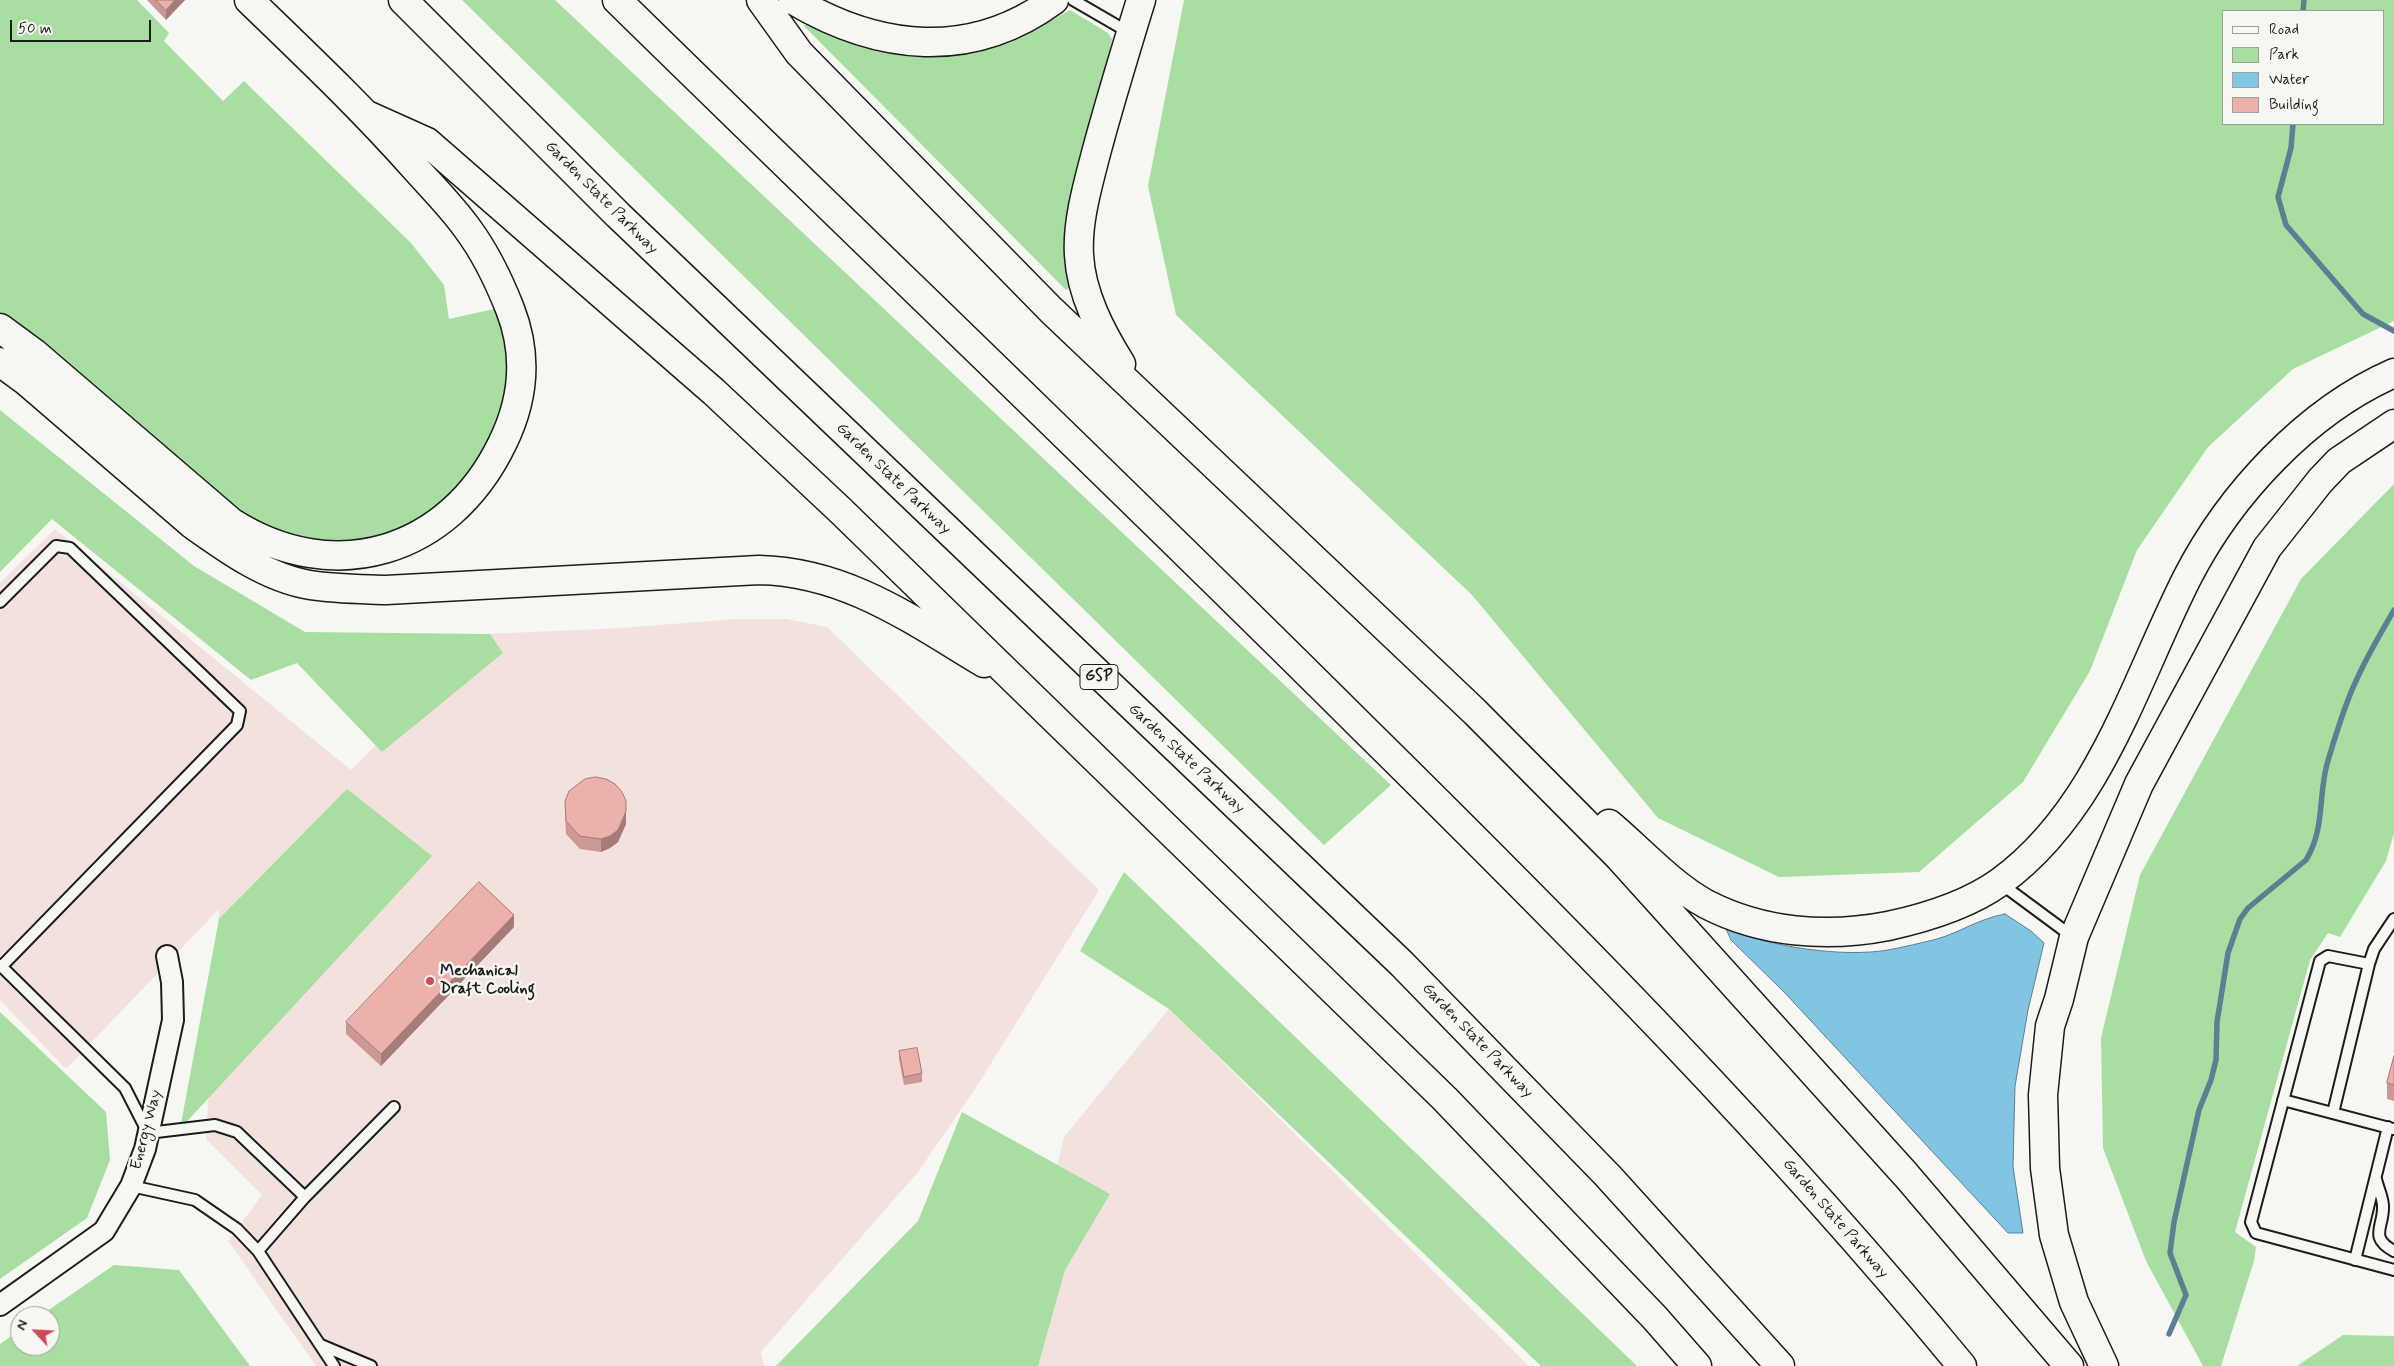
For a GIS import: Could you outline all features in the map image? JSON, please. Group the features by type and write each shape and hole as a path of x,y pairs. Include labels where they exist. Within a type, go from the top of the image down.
{"highway":[{"path":"0,328 34,353 231,522 254,537 277,546 332,556 368,552 402,544 440,523 467,500 491,467 508,434 518,402 523,364 519,338 511,310 495,273 467,228 369,116 249,0"},
{"name":"Garden State Parkway","path":"403,0 618,216 1402,964 1608,1176 1780,1366"},
{"name":"Garden State Parkway","path":"617,0 1272,637 1531,893 1795,1172 1962,1366"},
{"path":"761,0 799,53 1051,310 1476,712 1620,858 1906,1175 2068,1366"},
{"path":"793,0 852,28 878,37 936,43 991,33 1028,18 1054,0"},
{"path":"1141,0 1089,181 1082,216 1079,255 1087,295 1106,340 1141,395"},
{"path":"369,116 427,142 714,392 840,510 1024,687 1445,1099 1655,1318 1697,1366"},
{"path":"0,362 26,381 192,524 272,574 308,585 346,589 386,590 781,570 821,579 872,597 1024,687"},
{"path":"1476,712 1682,887 1706,904 1746,921 1784,929 1823,933 1872,929 1923,918 1956,905 1999,883 2034,854 2064,817 2097,770 2188,576 2212,535 2245,488 2307,428 2371,383 2394,373"},
{"path":"2104,1366 2074,1302 2054,1235 2045,1168 2043,1095 2050,1026 2059,1000 2074,937 2139,784 2267,548 2339,460 2394,424"},
{"path":"1655,1318 1686,1366"}],"street":[{"name":"Energy Way","path":"0,1305 104,1231 131,1186 145,1149 173,1020 172,982 167,956"}],"lane":[{"path":"1073,0 1131,34"},
{"path":"0,602 56,546 70,548 240,711 237,725 1,966 125,1088 148,1133 215,1125 237,1132 305,1197"},
{"path":"1999,883 2074,937"},
{"path":"2333,1113 2369,964 2374,949 2394,918"},
{"path":"2369,964 2328,956 2320,961 2251,1222 2256,1233 2394,1270"},
{"path":"2283,1100 2391,1128 2375,1178 2354,1260"},
{"path":"258,1251 305,1197 394,1107"},
{"path":"2375,1178 2383,1207 2378,1228 2380,1238 2385,1246 2394,1251"},
{"path":"131,1186 195,1200 237,1229 258,1251 334,1366"},
{"path":"320,1345 371,1366"}],"shaded area":[{"path":"55,529 351,770 487,634 622,628 735,619 786,619 827,627 1099,890 979,1083 918,1172 761,1352 764,1366 316,1366 228,1241 262,1195 206,1139 219,909 66,1069 0,1000 0,583"},
{"path":"1169,1009 1529,1366 1005,1366 1012,1345 1064,1137"}],"green space":[{"path":"0,0 137,0 169,33 164,41 223,101 244,81 411,243 444,285 449,319 494,309 504,336 508,364 506,403 477,472 422,522 384,538 354,543 320,543 287,537 239,511 46,346 0,312"},
{"path":"462,0 555,0 1391,785 1324,845"},
{"path":"1184,0 2394,0 2394,321 2293,369 2208,447 2137,550 2090,671 2023,782 1919,872 1779,877 1658,818 1472,595 1176,315 1148,186"},
{"path":"1070,10 1108,33 1112,39 1110,48 1113,49 1067,219 1066,266 1071,287 1066,290 804,26 809,22 853,41 896,53 940,56 964,54 1011,42"},
{"path":"0,410 194,566 305,632 490,634 503,653 382,752 297,663 251,680 52,519 0,572"},
{"path":"2394,484 2394,833 2386,861 2340,937 2328,933 2310,960 2235,1232 2256,1247 2254,1261 2221,1366 2203,1366 2146,1261 2103,1148 2101,1038 2140,875 2301,579"},
{"path":"347,789 432,856 180,1129 219,919"},
{"path":"1124,872 1637,1366 1541,1366 1169,1009 1080,951"},
{"path":"0,1012 106,1112 110,1160 87,1218 0,1279"},
{"path":"962,1112 1110,1194 1065,1270 1038,1366 776,1366 918,1221"},
{"path":"114,1265 179,1270 250,1366 0,1366 0,1344 10,1337 10,1356 60,1356 60,1306 55,1306"},
{"path":"2343,1335 2394,1336 2394,1366 2297,1366"}],"water":[{"path":"2005,914 2031,931 2044,943 2028,1010 2015,1086 2013,1167 2023,1233 2008,1233 1785,993 1731,940 1726,929 1763,941 1805,949 1869,952 1888,950 1937,939 1986,919"}],"building":[{"path":"156,0 175,0 166,10"},
{"path":"596,777 606,779 615,784 622,792 626,801 626,811 618,830 610,836 601,839 580,836 566,821 565,801 569,791 585,779"},
{"name":"Mechanical Draft Cooling","path":"479,882 514,915 381,1054 346,1022"},
{"path":"917,1048 922,1073 904,1077 899,1051"},
{"path":"2394,1056 2394,1085 2387,1083"}],"waterway":[{"path":"2303,10 2304,0"},
{"path":"2293,125 2291,148 2278,197 2286,225 2363,314 2394,331"},
{"path":"2169,1334 2186,1295 2170,1253 2174,1222 2199,1110 2211,1080 2216,1060 2217,1022 2228,953 2240,919 2248,908 2306,860 2312,848 2319,825 2324,777 2340,722 2360,672 2394,610"}],"place":[{"name":"Mechanical Draft Cooling","path":"430,981"}]}
